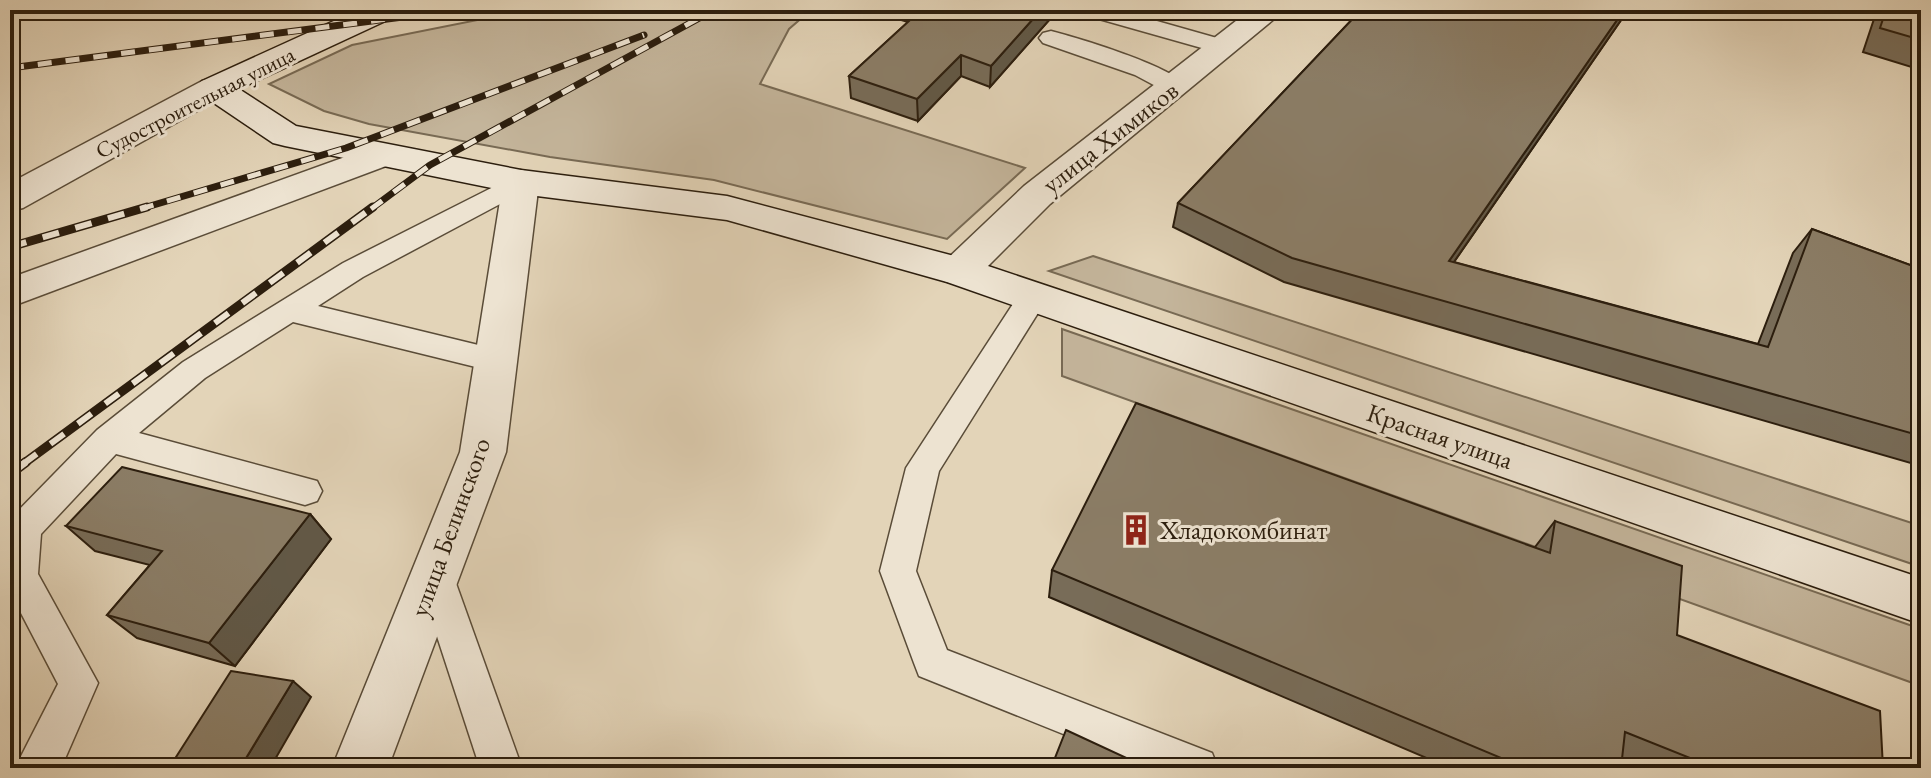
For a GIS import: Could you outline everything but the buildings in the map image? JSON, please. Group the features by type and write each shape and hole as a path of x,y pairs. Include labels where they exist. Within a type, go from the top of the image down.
{"main road":[{"name":"Судостроительная улица","path":"10,199 214,88 383,10"},
{"name":"улица Химиков","path":"959,271 1037,195 1269,10"},
{"name":"Красная улица","path":"214,88 285,135 521,182 727,208 959,271 1921,601"},
{"path":"10,293 381,155"},
{"name":"улица Белинского","path":"360,768 483,452 521,182"}],"lane":[{"path":"1093,10 1223,47"},
{"path":"1051,38 1144,70 1174,86"},
{"path":"36,768 45,756 78,683 20,575 24,529 109,439 194,370 353,270 521,182"},
{"path":"1033,297 923,468 898,571 933,663 1197,768"},
{"path":"289,310 496,360"},
{"path":"109,439 305,491"},
{"path":"435,575 501,768"}],"shaded area":[{"path":"527,10 811,10 789,29 760,84 1025,168 947,239 714,180 550,157 369,124 324,111 269,84 352,45"},
{"path":"1093,256 1921,526 1921,567 1049,271"},
{"path":"1062,329 1921,629 1921,686 1062,376"}],"railway":[{"path":"10,68 457,10"},
{"path":"371,209 430,165 714,10"},
{"path":"140,209 346,148 644,35"},
{"path":"10,247 147,207"},
{"path":"23,464 373,207"},
{"path":"10,474 26,462"}],"place":[{"name":"Хладокомбинат","path":"1136,530"}]}
